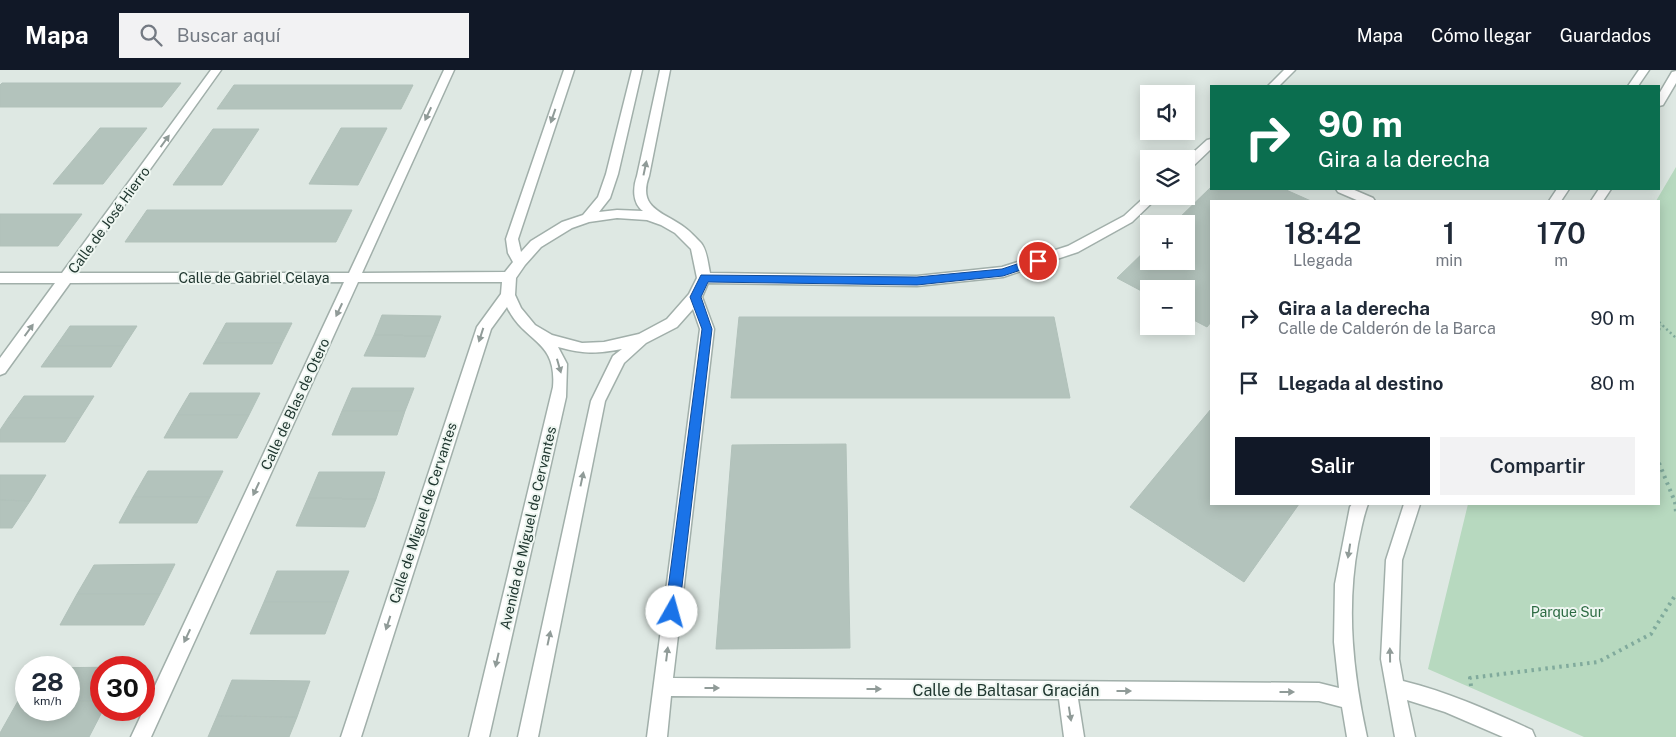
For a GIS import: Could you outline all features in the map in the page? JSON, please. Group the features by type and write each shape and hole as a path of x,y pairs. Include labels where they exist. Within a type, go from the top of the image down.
{"street":[{"name":"Calle de José Hierro","path":"0,369 216,70"},
{"name":"Calle de Blas de Otero","path":"140,737 449,70"},
{"path":"520,262 514,253 512,239 569,70"},
{"path":"587,218 604,198 612,174 637,70"},
{"path":"665,70 644,176 639,187 644,206 665,222"},
{"path":"1274,85 1290,70"},
{"path":"1634,85 1644,70"},
{"path":"1660,101 1676,74"},
{"path":"1195,158 1210,144"},
{"path":"1344,190 1368,200"},
{"path":"704,278 917,281 1003,272 1074,249 1128,219 1143,205"},
{"path":"528,737 598,401 618,360 642,339 672,323 696,297 704,278 696,247 680,230 648,216 617,214 587,218 567,225 536,244 509,277 508,295 515,310 530,329 548,340 582,348 604,348 642,339"},
{"name":"Calle de Gabriel Celaya","path":"0,278 509,277"},
{"name":"Calle de Miguel de Cervantes","path":"350,737 484,327 508,295"},
{"path":"657,737 707,329 696,297"},
{"name":"Avenida de Miguel de Cervantes","path":"479,737 559,398 562,370 554,349 530,329"},
{"path":"1357,737 1348,699 1343,662 1344,583 1356,512 1360,505"},
{"path":"1405,737 1390,659 1394,560 1412,505"},
{"name":"Calle de Baltasar Gracián","path":"663,687 1319,692 1348,699"},
{"path":"1396,688 1421,694 1475,714 1525,737"},
{"path":"1066,690 1074,737"}],"path":[{"path":"1660,324 1676,338"},
{"path":"1660,465 1675,502 1676,512"},
{"path":"1475,714 1470,678 1598,662 1651,634 1676,594"}],"green space":[{"name":"Parque Sur","path":"1676,167 1676,737 1584,737 1428,669 1468,505 1660,505 1660,200 1657,200"}],"building":[{"path":"2,83 181,83 162,107 0,107 0,85"},
{"path":"234,85 413,85 401,109 217,109"},
{"path":"100,128 147,128 103,184 53,184"},
{"path":"341,128 387,128 358,185 309,184"},
{"path":"213,129 259,129 222,185 173,185"},
{"path":"1210,188 1210,190 1286,190 1309,200 1210,200 1210,323 1207,327 1195,321 1195,280 1140,280 1140,290 1117,278 1140,256 1140,270 1195,270 1195,215 1182,215 1193,205 1195,205 1195,203"},
{"path":"147,210 352,210 336,242 125,242"},
{"path":"0,214 82,214 58,246 0,246"},
{"path":"382,315 441,316 433,336 374,335"},
{"path":"739,317 1054,317 1070,398 731,398"},
{"path":"226,323 292,323 282,343 215,343"},
{"path":"70,326 137,326 124,346 56,346"},
{"path":"374,335 433,336 425,357 364,356"},
{"path":"215,343 282,343 272,364 203,364"},
{"path":"56,346 124,346 111,367 41,367"},
{"path":"352,388 414,388 405,411 342,411"},
{"path":"190,393 260,393 249,415 177,415"},
{"path":"24,396 94,396 80,418 8,418"},
{"path":"1210,410 1210,505 1298,505 1244,582 1130,507"},
{"path":"342,411 405,411 397,435 332,435"},
{"path":"177,415 249,415 237,438 164,438"},
{"path":"8,418 80,418 65,442 0,442 0,430"},
{"path":"846,444 850,648 716,649 732,445"},
{"path":"148,471 223,471 210,497 133,497"},
{"path":"319,472 385,472 376,499 308,498"},
{"path":"0,475 46,475 30,501 0,500"},
{"path":"133,497 210,497 197,523 119,523"},
{"path":"308,498 376,499 365,527 296,526"},
{"path":"0,500 30,501 12,528 0,528"},
{"path":"175,564 160,594 77,594 94,565"},
{"path":"277,571 349,571 337,602 264,602"},
{"path":"77,594 160,594 144,625 60,625"},
{"path":"264,602 337,602 325,634 250,634"},
{"path":"90,667 90,701 80,701 80,668"},
{"path":"232,680 310,681 297,717 217,716"},
{"path":"80,701 90,701 90,721 97,721 89,737 0,737 0,733 15,706 15,721 80,721"},
{"path":"217,716 297,717 289,737 208,737"}],"route":[{"path":"672,612 707,329 696,297 704,278 917,281 1003,272 1038,261"}]}
